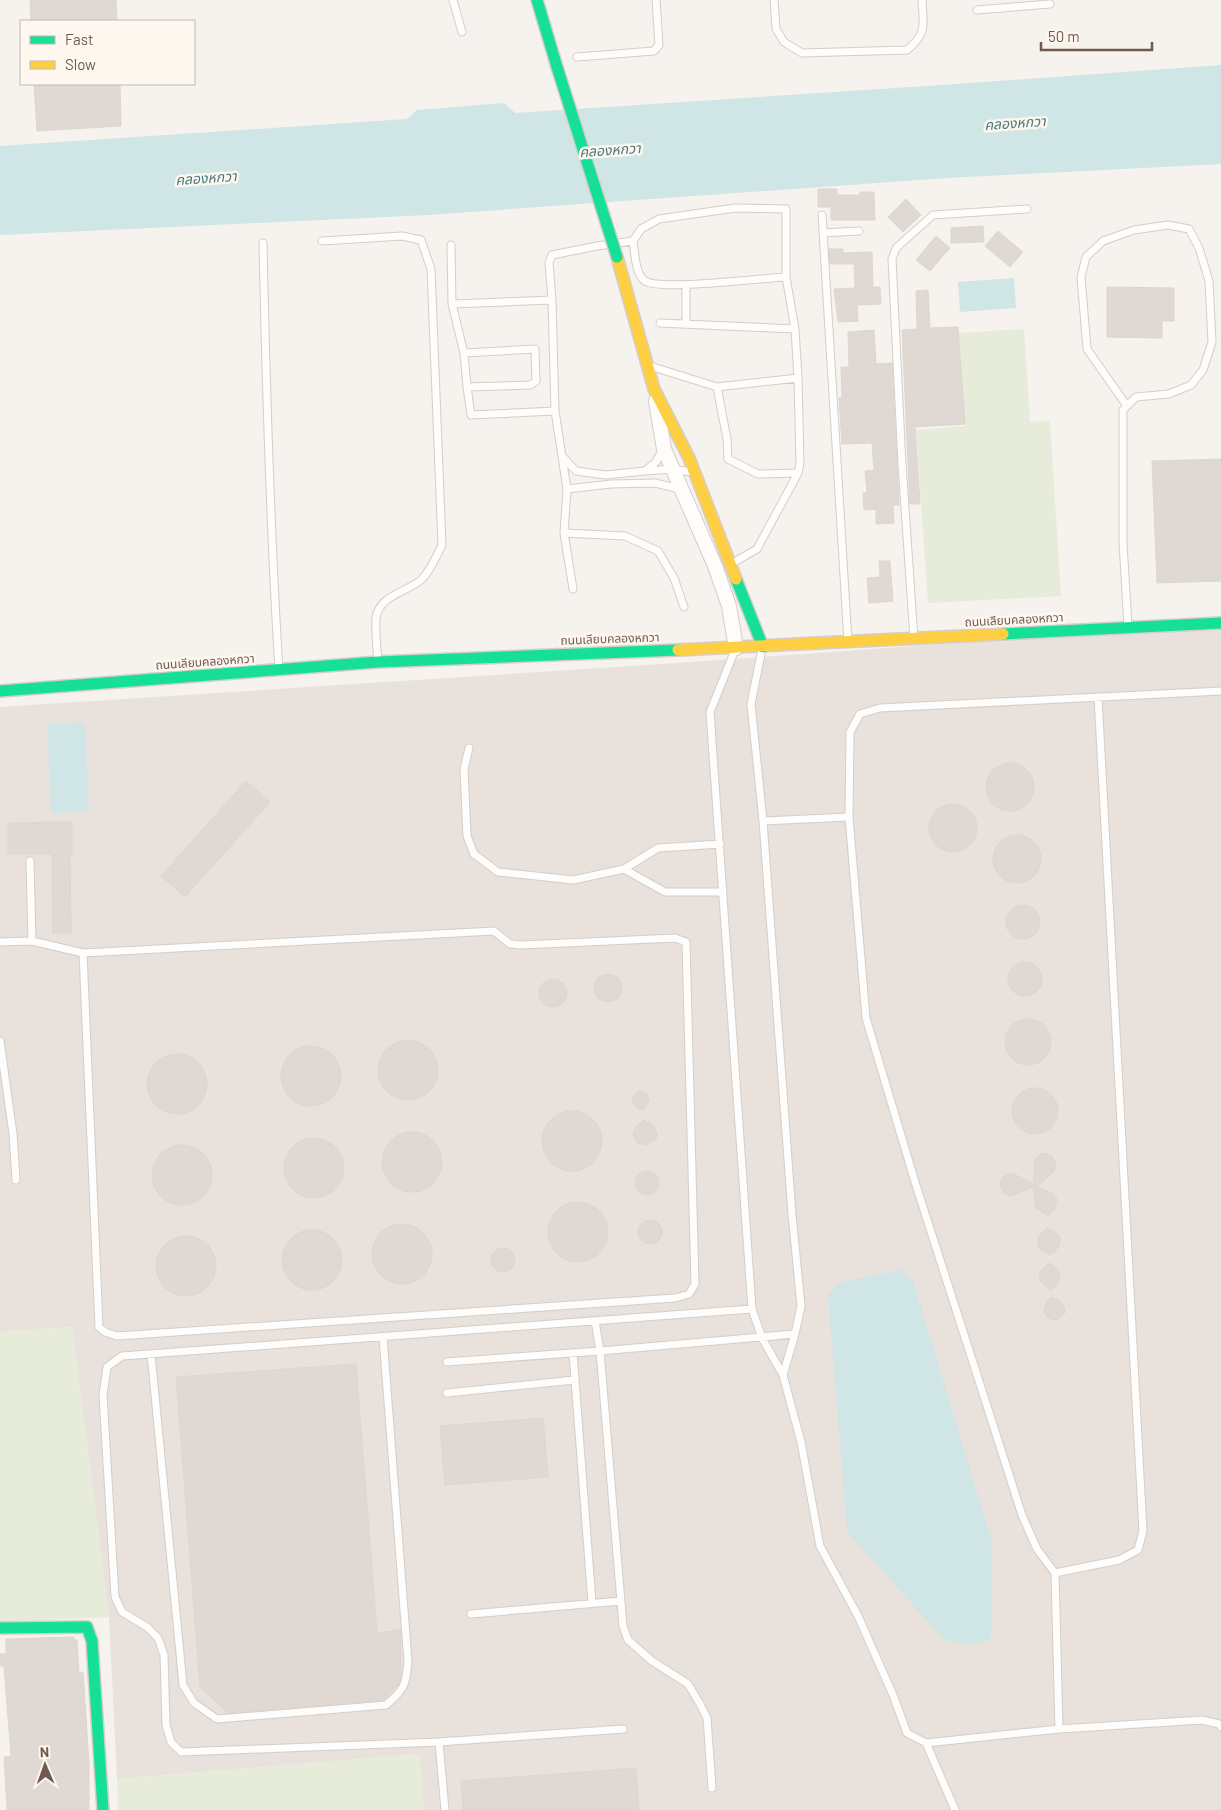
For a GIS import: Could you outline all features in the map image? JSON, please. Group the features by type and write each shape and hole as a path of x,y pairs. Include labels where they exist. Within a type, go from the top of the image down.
{"street":[{"path":"537,0 618,257 654,389 694,472 763,647"},
{"path":"654,389 664,448 715,566 729,606 736,648"},
{"name":"ถนนเลียบคลองหกวา","path":"0,691 378,662 763,647 1221,623"},
{"path":"0,1628 87,1627 92,1640 103,1810"}],"lane":[{"path":"453,0 462,32"},
{"path":"577,57 654,51 659,45 656,0"},
{"path":"774,0 776,30 784,42 802,53 907,50 918,41 924,30 922,0"},
{"path":"977,10 1006,3 1050,4"},
{"path":"715,566 731,564 757,549 798,473 800,464 795,329 786,276 786,209 735,208 659,219 641,229 633,242 639,275 645,282 655,285 686,285 786,276"},
{"path":"914,639 902,464 892,259 896,248 933,215 1027,209"},
{"path":"822,215 848,642"},
{"path":"1127,406 1087,349 1080,277 1086,257 1103,240 1134,230 1168,226 1189,229 1199,248 1209,282 1212,342 1203,370 1192,385 1169,394 1136,396 1127,406 1123,410 1123,544 1128,627"},
{"path":"823,233 859,231"},
{"path":"322,242 402,236 421,240 431,269 442,545 434,563 421,579 389,598 380,606 376,617 378,662"},
{"path":"573,589 564,533 567,489 555,411 549,263 552,255 597,246 633,242"},
{"path":"263,243 266,392 279,670"},
{"path":"451,245 452,304 464,353 471,415 555,411"},
{"path":"686,285 686,323"},
{"path":"452,304 552,300"},
{"path":"660,323 795,329"},
{"path":"464,353 535,349 536,381 530,385 467,387"},
{"path":"646,365 717,388 798,378"},
{"path":"717,388 727,439 728,459 758,474 798,473"},
{"path":"645,471 656,462 664,448"},
{"path":"562,456 576,471 605,475 645,471 676,478"},
{"path":"567,489 611,484 655,483 694,472"},
{"path":"655,483 676,478"},
{"path":"564,533 625,536 658,551 674,578 684,607"},
{"path":"763,647 751,704 763,822 792,1214 801,1306 795,1334 782,1376"},
{"path":"736,648 710,712 752,1309 762,1338 782,1376 801,1442 820,1546 858,1616 893,1695 907,1733 926,1743 1059,1729 1202,1720 1219,1724 1221,1727"},
{"path":"1059,1729 1055,1573 1038,1549 1022,1515 915,1182 866,1018 849,817 850,732 860,714 880,708 1221,690"},
{"path":"1055,1573 1119,1560 1138,1550 1143,1531 1098,697"},
{"path":"469,748 464,768 467,836 474,854 498,872 573,880 624,870 658,848 720,844"},
{"path":"763,822 849,817"},
{"path":"30,861 32,941"},
{"path":"624,870 665,892 723,892"},
{"path":"0,942 32,941 83,953 494,931 510,944 521,945 674,938 686,942 695,1284 689,1294 675,1298 117,1336 105,1332 99,1327 83,953"},
{"path":"0,1041 13,1134 16,1180"},
{"path":"623,1728 439,1742 181,1752 171,1742 166,1725 164,1655 158,1638 147,1626 122,1612 115,1597 103,1396 107,1367 122,1356 752,1309"},
{"path":"595,1321 600,1351 623,1626 628,1640 652,1661 688,1684 700,1704 707,1718 712,1788"},
{"path":"447,1362 795,1334"},
{"path":"151,1354 183,1685 194,1703 217,1719 386,1705 399,1694 406,1682 408,1662 383,1337"},
{"path":"573,1353 592,1603"},
{"path":"447,1393 575,1380"},
{"path":"471,1614 621,1601"},
{"path":"439,1742 445,1810"},
{"path":"926,1743 955,1810"}],"shaded area":[{"path":"1221,624 1221,1810 424,1810 419,1754 117,1779 109,1617 72,1327 0,1332 0,707 678,663"}],"green space":[{"path":"1024,329 1030,422 1050,421 1061,596 928,603 916,430 965,426 959,333"},
{"path":"72,1327 109,1617 0,1622 0,1332"},
{"path":"419,1754 424,1810 118,1810 117,1779"}],"water":[{"name":"คลองหกวา","path":"1221,65 1221,164 947,178 428,215 0,235 0,146 407,119 417,110 504,103 515,113"},
{"path":"1014,278 1016,308 960,312 958,282"},
{"path":"85,723 89,811 51,813 47,724"},
{"path":"901,1270 913,1281 992,1542 991,1639 970,1645 944,1640 847,1531 828,1294 841,1282"}],"building":[{"path":"30,0 116,0 117,20 31,20"},
{"path":"34,85 120,85 121,126 37,131"},
{"path":"818,189 837,189 837,195 860,195 860,192 874,192 875,220 831,220 831,207 818,207"},
{"path":"906,199 921,215 903,232 888,217"},
{"path":"983,226 984,242 951,243 951,228"},
{"path":"998,231 1023,252 1010,267 985,246"},
{"path":"936,236 950,248 930,271 916,260"},
{"path":"829,249 843,249 843,253 872,252 873,287 880,287 881,304 857,305 858,321 838,322 834,289 855,288 854,264 830,264"},
{"path":"1107,287 1174,288 1174,321 1162,321 1162,338 1107,337"},
{"path":"928,290 930,328 958,327 965,424 915,427 920,504 910,504 902,330 917,329 916,291"},
{"path":"874,330 876,364 892,363 899,505 893,505 894,523 876,524 876,509 864,510 863,493 867,493 865,471 874,470 872,443 842,444 839,398 842,397 841,367 849,367 848,332"},
{"path":"1221,459 1221,581 1157,583 1152,461"},
{"path":"879,561 890,561 893,601 869,603 867,578 880,577"},
{"path":"1010,763 1019,765 1027,770 1032,778 1034,787 1032,796 1027,804 1019,809 1010,811 1001,809 993,804 988,796 986,787 988,778 993,770 1001,765"},
{"path":"246,781 270,802 185,897 161,876"},
{"path":"953,804 962,806 970,811 975,819 977,828 975,837 970,845 962,850 953,852 944,850 936,845 931,837 929,828 931,819 936,811 944,806"},
{"path":"72,822 72,854 70,854 71,933 53,933 52,854 8,854 8,823"},
{"path":"1017,835 1026,837 1034,842 1039,850 1041,859 1039,868 1034,876 1026,881 1017,883 1008,881 1000,876 995,868 993,859 995,850 1000,842 1008,837"},
{"path":"1023,905 1030,906 1035,910 1039,915 1039,929 1035,934 1030,938 1023,939 1016,938 1011,934 1007,929 1006,922 1007,915 1011,910 1016,906"},
{"path":"1025,962 1032,963 1037,967 1041,972 1041,986 1037,991 1032,995 1025,996 1018,995 1013,991 1009,986 1008,979 1009,972 1013,967 1018,963"},
{"path":"608,974 618,978 622,988 618,998 608,1002 598,998 594,988 598,978"},
{"path":"553,979 563,983 567,993 563,1003 553,1007 543,1003 539,993 543,983"},
{"path":"1023,1019 1033,1019 1047,1029 1051,1042 1047,1055 1041,1061 1033,1065 1023,1065 1009,1055 1005,1047 1005,1037 1015,1023"},
{"path":"402,1040 414,1040 425,1045 433,1053 438,1064 436,1082 425,1095 414,1100 402,1100 391,1095 383,1087 378,1076 378,1064 383,1053 391,1045"},
{"path":"305,1046 317,1046 328,1051 336,1059 341,1070 339,1088 328,1101 317,1106 305,1106 294,1101 286,1093 281,1082 281,1070 286,1059 294,1051"},
{"path":"171,1054 183,1054 194,1059 202,1067 207,1078 205,1096 194,1109 183,1114 171,1114 160,1109 152,1101 147,1090 147,1078 152,1067 160,1059"},
{"path":"1030,1088 1040,1088 1054,1098 1058,1111 1054,1124 1048,1130 1040,1134 1030,1134 1016,1124 1012,1116 1012,1106 1022,1092"},
{"path":"640,1091 647,1094 649,1100 643,1110 635,1106 632,1099"},
{"path":"566,1111 578,1111 589,1116 597,1124 602,1135 600,1153 589,1166 578,1171 566,1171 555,1166 547,1158 542,1147 542,1135 547,1124 555,1116"},
{"path":"644,1120 654,1126 657,1134 656,1139 647,1145 637,1143 633,1133"},
{"path":"406,1132 418,1132 429,1137 437,1145 442,1156 440,1174 429,1187 418,1192 406,1192 395,1187 387,1179 382,1168 382,1156 387,1145 395,1137"},
{"path":"308,1138 320,1138 331,1143 339,1151 344,1162 342,1180 331,1193 320,1198 308,1198 297,1193 289,1185 284,1174 284,1162 289,1151 297,1143"},
{"path":"176,1145 188,1145 199,1150 207,1158 212,1169 210,1187 199,1200 188,1205 176,1205 165,1200 157,1192 152,1181 152,1169 157,1158 165,1150"},
{"path":"1042,1153 1051,1155 1056,1164 1054,1171 1037,1187 1052,1193 1057,1199 1055,1209 1048,1216 1036,1208 1033,1187 1011,1196 1004,1194 1000,1184 1003,1177 1014,1174 1034,1184 1034,1164 1037,1157"},
{"path":"647,1171 655,1175 659,1183 655,1191 647,1195 639,1191 635,1183 639,1175"},
{"path":"572,1202 584,1202 595,1207 603,1215 608,1226 606,1244 595,1257 584,1262 572,1262 561,1257 553,1249 548,1238 548,1226 553,1215 561,1207"},
{"path":"650,1220 658,1224 662,1232 658,1240 650,1244 642,1240 638,1232 642,1224"},
{"path":"396,1224 408,1224 419,1229 427,1237 432,1248 430,1266 419,1279 408,1284 396,1284 385,1279 377,1271 372,1260 372,1248 377,1237 385,1229"},
{"path":"1047,1228 1060,1237 1058,1248 1050,1255 1041,1250 1038,1244 1039,1236"},
{"path":"306,1230 318,1230 329,1235 337,1243 342,1254 340,1272 329,1285 318,1290 306,1290 295,1285 287,1277 282,1266 282,1254 287,1243 295,1235"},
{"path":"180,1236 192,1236 203,1241 211,1249 216,1260 214,1278 203,1291 192,1296 180,1296 169,1291 161,1283 156,1272 156,1260 161,1249 169,1241"},
{"path":"503,1248 511,1252 515,1260 511,1268 503,1272 495,1268 491,1260 495,1252"},
{"path":"1050,1263 1058,1270 1060,1276 1058,1283 1051,1290 1041,1282 1039,1275 1042,1269"},
{"path":"1051,1297 1060,1301 1064,1307 1065,1313 1057,1320 1048,1318 1044,1313 1045,1306"},
{"path":"356,1364 377,1633 400,1630 400,1680 398,1685 383,1700 228,1713 200,1687 176,1377"},
{"path":"543,1418 548,1477 445,1485 440,1426"},
{"path":"74,1637 74,1640 77,1640 79,1673 83,1672 89,1763 89,1810 7,1810 4,1757 11,1756 4,1666 1,1666 0,1654 6,1654 6,1639"},
{"path":"636,1768 639,1810 463,1810 461,1781"}],"traffic: fast":[{"path":"537,0 557,67"},
{"path":"557,67 617,257"},
{"path":"736,579 763,647"},
{"path":"1003,634 1221,623"},
{"path":"0,691 378,662 678,650"},
{"path":"0,1628 87,1627 92,1641 103,1810"}],"traffic: slow":[{"path":"617,257 654,389 689,458 736,579"},
{"path":"678,650 1003,634"}]}
